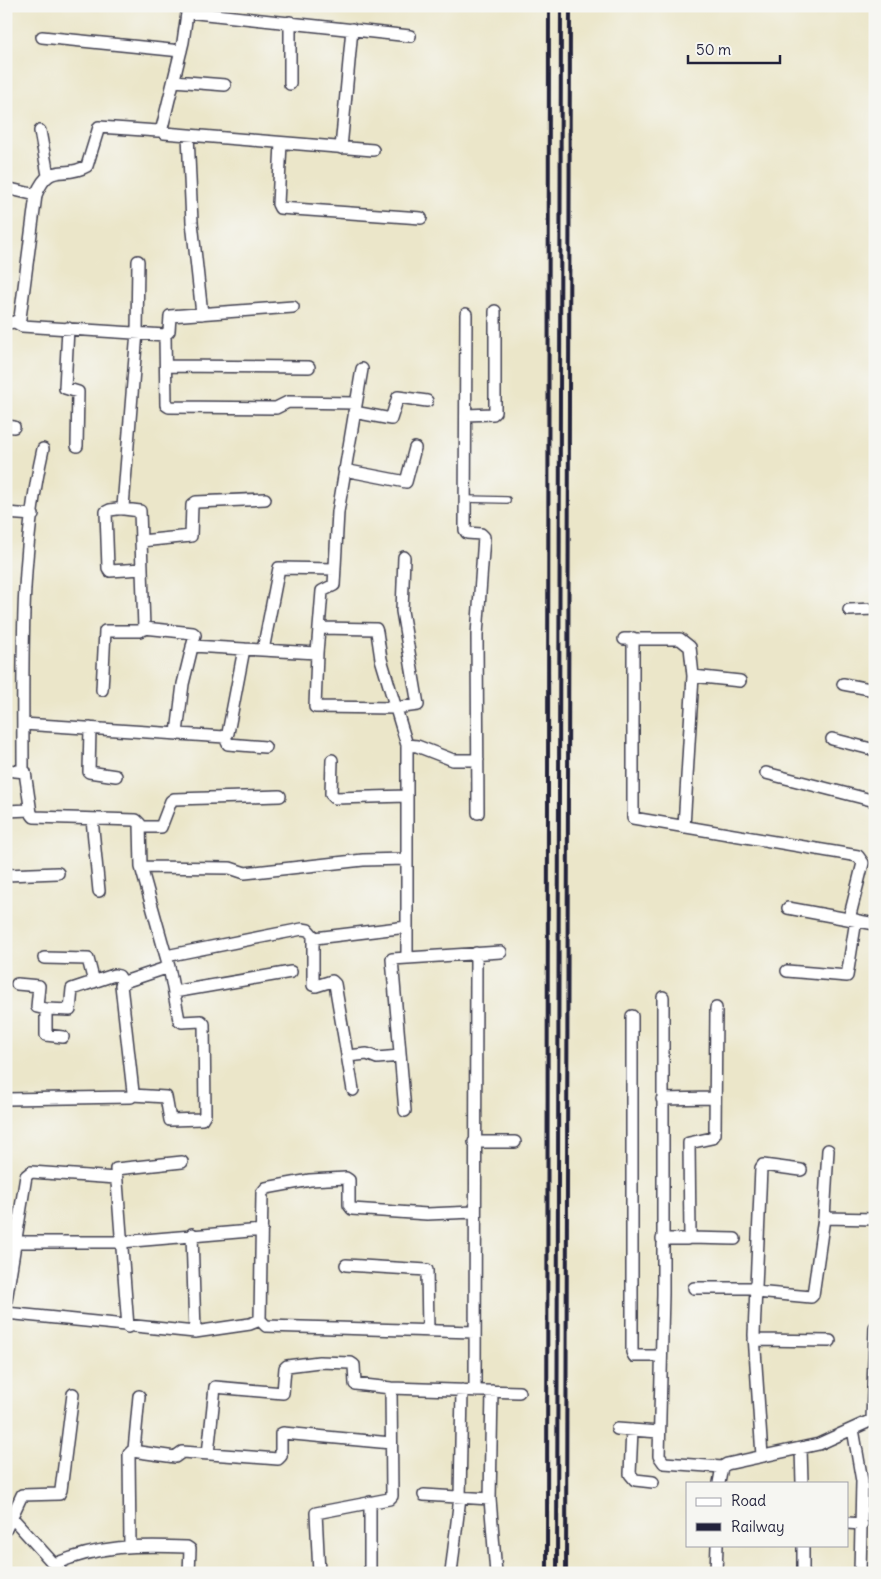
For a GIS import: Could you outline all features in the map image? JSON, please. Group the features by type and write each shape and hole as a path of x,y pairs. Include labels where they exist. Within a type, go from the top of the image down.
{"street":[{"path":"160,130 181,51 187,9 410,36"},
{"path":"290,22 290,84"},
{"path":"340,148 352,28"},
{"path":"42,37 181,51"},
{"path":"174,81 224,85"},
{"path":"11,322 20,318 36,195 48,175 87,166 99,127 160,130 164,133 373,150"},
{"path":"40,131 48,175"},
{"path":"188,135 192,222 202,314"},
{"path":"281,143 278,204 280,208 421,218"},
{"path":"6,188 36,195"},
{"path":"124,508 137,332 138,261"},
{"path":"293,307 170,316 169,331 165,335 166,405 170,407 276,408 288,402 354,407 391,418 398,397 427,401"},
{"path":"466,415 493,414 496,412 495,311"},
{"path":"466,314 466,532 484,537 476,635 478,813"},
{"path":"11,322 22,326 165,335"},
{"path":"68,328 65,388 78,392 77,446"},
{"path":"166,366 309,367"},
{"path":"362,369 354,407 338,512 334,585 322,591 316,654 315,707 416,707 418,703 402,611 404,557"},
{"path":"344,470 406,482 415,448"},
{"path":"6,1099 128,1098 132,1095 166,1096 170,1120 204,1118 204,1024 201,1020 180,1021 168,961 141,867 140,827 136,820 34,817 30,810 26,774 23,772 25,568 43,449"},
{"path":"141,541 191,536 192,505 196,502 265,499"},
{"path":"142,569 110,570 108,568 106,512 124,508 140,510 145,629"},
{"path":"6,513 33,515"},
{"path":"263,650 279,568 335,568"},
{"path":"849,610 875,609"},
{"path":"319,628 376,630 381,659 407,745 407,957"},
{"path":"102,690 105,631 145,629 193,633 195,635 183,684 177,732"},
{"path":"684,827 693,676 692,656 686,642 680,639 628,638 632,816 634,819 858,856 869,865 852,920 846,976 787,971"},
{"path":"192,646 316,654"},
{"path":"225,737 228,733 244,649"},
{"path":"693,676 740,680"},
{"path":"843,684 875,690"},
{"path":"23,724 177,732 225,737"},
{"path":"90,728 89,772 116,776"},
{"path":"225,737 228,744 265,747"},
{"path":"832,739 875,750"},
{"path":"407,745 416,746 453,760 478,760"},
{"path":"332,760 332,794 335,798 407,796"},
{"path":"6,770 23,772"},
{"path":"766,773 875,801"},
{"path":"140,827 161,827 171,801 174,799 280,796"},
{"path":"6,811 30,810"},
{"path":"92,819 99,891"},
{"path":"141,867 230,868 245,873 363,860 406,859"},
{"path":"6,875 58,873"},
{"path":"788,908 875,924"},
{"path":"313,937 406,927"},
{"path":"132,1095 121,988 123,983 168,961 302,929 308,930 313,937 313,985 316,986 332,981 335,984 353,1090"},
{"path":"405,1111 391,960 393,958 501,952"},
{"path":"475,1391 474,1142 476,953"},
{"path":"44,958 88,958 94,982"},
{"path":"174,992 291,972"},
{"path":"18,984 39,986 37,1006 46,1009 70,1010 71,989 117,975 123,983"},
{"path":"663,997 659,1456 664,1463 722,1467 819,1444 874,1419 875,1326"},
{"path":"689,1238 691,1234 689,1143 714,1136 716,1008"},
{"path":"46,1009 46,1035 63,1037"},
{"path":"632,1016 632,1352 634,1356 661,1356"},
{"path":"347,1056 367,1054 378,1058 400,1056"},
{"path":"662,1099 714,1098"},
{"path":"474,1142 515,1142"},
{"path":"694,1288 755,1290 812,1296 824,1218 828,1150"},
{"path":"128,1327 116,1169 118,1167 182,1162"},
{"path":"762,1456 754,1340 761,1168 763,1165 801,1170"},
{"path":"6,1301 11,1242 28,1174 116,1178"},
{"path":"474,1212 427,1214 352,1208 349,1205 347,1179 310,1180 271,1185 263,1190 260,1320 266,1326 474,1332"},
{"path":"824,1218 875,1219"},
{"path":"11,1242 121,1242 192,1234 262,1230"},
{"path":"192,1234 195,1332"},
{"path":"662,1239 735,1239"},
{"path":"346,1265 427,1270 428,1331"},
{"path":"6,1313 128,1327 195,1332 250,1324 260,1320"},
{"path":"754,1340 830,1341"},
{"path":"208,1454 215,1387 283,1393 286,1367 319,1362 351,1363 354,1365 354,1383 391,1388 520,1392"},
{"path":"319,1573 316,1513 389,1499 392,1496 391,1388"},
{"path":"451,1573 460,1497 462,1390"},
{"path":"492,1391 490,1499 496,1573"},
{"path":"6,1529 9,1513 22,1495 58,1494 61,1490 73,1394"},
{"path":"130,1546 129,1454 134,1450 139,1396"},
{"path":"617,1429 659,1432"},
{"path":"852,1429 862,1480 860,1573"},
{"path":"632,1430 630,1474 636,1480 653,1482"},
{"path":"134,1450 175,1457 182,1452 280,1459 281,1434 283,1433 391,1443"},
{"path":"801,1448 802,1482"},
{"path":"718,1482 722,1467"},
{"path":"424,1495 490,1499"},
{"path":"370,1502 370,1573"},
{"path":"9,1513 58,1568 85,1552 130,1546 187,1547 190,1549 189,1573"},
{"path":"848,1523 862,1524"},
{"path":"716,1573 717,1546"},
{"path":"803,1546 803,1573"}],"lane":[{"path":"465,499 507,500"}],"railway":[{"path":"547,1573 549,6"},
{"path":"557,1573 561,6"},
{"path":"566,1573 570,6"}]}
